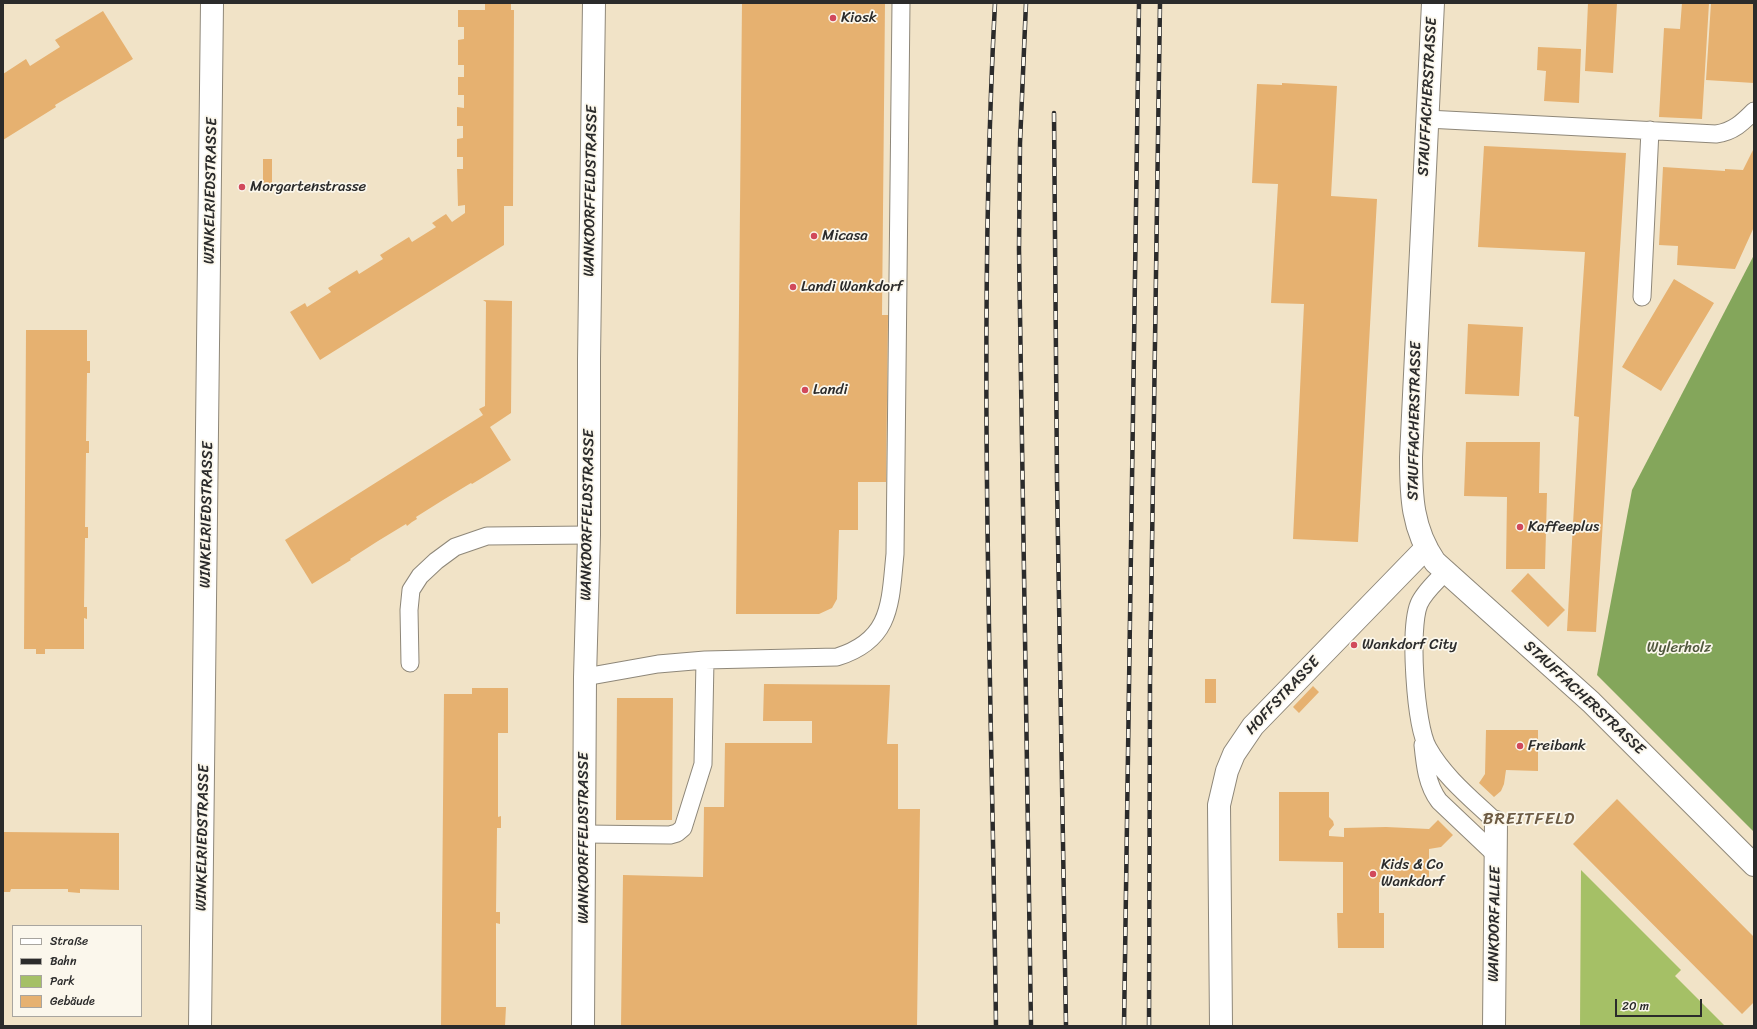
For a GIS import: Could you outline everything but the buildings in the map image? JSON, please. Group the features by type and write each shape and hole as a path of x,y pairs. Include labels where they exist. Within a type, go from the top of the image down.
{"street":[{"name":"WINKELRIEDSTRASSE","path":"200,1026 212,3"},
{"name":"WANKDORFFELDSTRASSE","path":"583,1026 585,677 589,536 589,359 594,3"},
{"name":"STAUFFACHERSTRASSE","path":"1433,3 1411,457 1412,500 1414,514 1426,548 1436,562 1592,702 1754,865"},
{"name":"HOFFSTRASSE","path":"1221,1026 1219,805 1227,771 1234,754 1263,715 1426,548"},
{"name":"WANKDORFALLEE","path":"1494,1026 1496,822"}],"lane":[{"path":"585,677 658,664 705,660 837,657 860,648 877,634 883,625 890,605 895,554 901,3"},
{"path":"1427,120 1723,133 1738,126 1754,111"},
{"path":"1642,297 1650,130"},
{"path":"410,662 409,610 412,590 420,576 436,561 456,548 486,536 589,536"},
{"path":"1446,571 1421,599 1415,618 1416,695 1424,758 1433,792 1439,802 1496,854"},
{"path":"585,834 670,835 677,833 683,828 703,764 705,660"},
{"path":"1420,725 1428,747 1440,766 1496,822"}],"green space":[{"name":"Wylerholz","path":"1754,255 1754,832 1597,675 1632,490"},
{"path":"1581,870 1681,970 1675,976 1725,1026 1580,1026"}],"railway":[{"path":"995,3 990,131 986,387 996,1026"},
{"path":"1026,3 1020,143 1019,249 1031,1026"},
{"path":"1124,1026 1139,3"},
{"path":"1149,1026 1150,681 1160,3"},
{"path":"1054,113 1057,479 1066,1026"}],"place":[{"name":"Kiosk","path":"833,18"},
{"name":"Morgartenstrasse","path":"242,187"},
{"name":"Micasa","path":"814,236"},
{"name":"Landi Wankdorf","path":"793,287"},
{"name":"Landi","path":"805,390"},
{"name":"Kaffeeplus","path":"1520,527"},
{"name":"Wankdorf City","path":"1354,645"},
{"name":"Freibank","path":"1520,746"},
{"name":"Kids & Co Wankdorf","path":"1373,874"}],"district":[{"name":"BREITFELD","path":"1529,820"}]}
